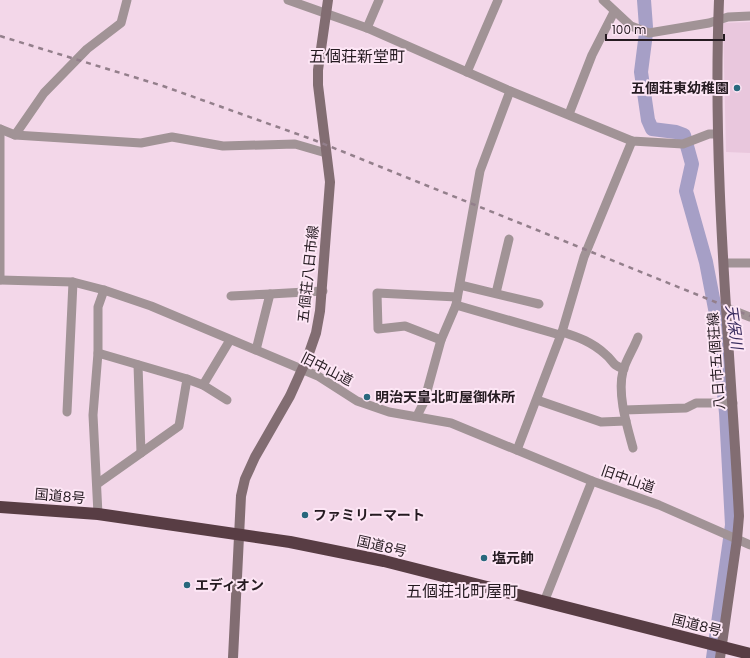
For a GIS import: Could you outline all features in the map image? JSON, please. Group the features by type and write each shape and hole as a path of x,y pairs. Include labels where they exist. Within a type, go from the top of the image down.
{"highway":[{"name":"国道8号","path":"0,507 98,514 290,542 384,561 544,602 721,652 750,654"}],"main road":[{"name":"五個荘八日市線","path":"233,658 237,534 241,496 245,479 255,457 290,396 302,370 316,333 323,291 330,182 318,85 318,70 328,0"},
{"name":"八日市五個荘線","path":"719,0 716,57 718,134 739,516 721,652"}],"street":[{"path":"15,135 44,93 87,49 120,23 127,0"},
{"path":"288,0 326,12 367,28 510,91 632,141 683,144 709,134 718,134"},
{"path":"367,28 379,0"},
{"path":"467,72 498,0"},
{"path":"603,0 614,12 632,26 649,33 728,17 750,16"},
{"path":"569,114 592,55 614,12"},
{"path":"417,416 424,402 441,340 457,301 471,212 480,171 510,91"},
{"path":"0,280 0,129 15,135 141,143 172,137 223,146 295,144 326,153"},
{"path":"517,450 561,333 584,257 632,141"},
{"path":"496,293 509,239"},
{"path":"724,263 750,263"},
{"name":"旧中山道","path":"0,280 73,282 104,290 151,306 318,376 357,401 388,412 417,416 451,424 592,481 660,505 750,545"},
{"path":"67,412 73,282"},
{"path":"460,285 539,304"},
{"path":"98,514 93,415 98,353 98,307 104,290"},
{"path":"231,296 323,291"},
{"path":"441,340 405,326 378,329 377,293 457,301 561,333 583,338 606,354 614,366 624,369"},
{"path":"256,350 270,294"},
{"path":"727,308 750,317"},
{"path":"633,448 622,398 624,369 638,337"},
{"path":"203,385 230,340"},
{"path":"98,353 187,379 203,385 227,400"},
{"path":"138,365 141,453"},
{"path":"97,484 179,426 187,379"},
{"path":"536,400 601,422 626,420"},
{"path":"624,410 686,408 696,403 733,403"},
{"path":"544,602 592,481"}],"shaded area":[{"name":"五個荘東幼稚園","path":"750,22 750,153 726,152 723,23"}],"waterway":[{"name":"天保川","path":"644,0 646,27"},
{"name":"天保川","path":"646,33 641,72 648,120 652,129 676,132 684,135 692,164 686,191 706,262 716,314 726,413 732,525 713,658"}],"railway":[{"path":"0,36 163,86 314,140 750,316"}],"place":[{"name":"五個荘東幼稚園","path":"737,88"},
{"name":"明治天皇北町屋御休所","path":"367,397"},
{"name":"ファミリーマート","path":"305,515"},
{"name":"塩元帥","path":"484,558"},
{"name":"エディオン","path":"187,585"}],"district":[{"name":"五個荘新堂町","path":"357,56"},
{"name":"五個荘北町屋町","path":"462,591"}]}
